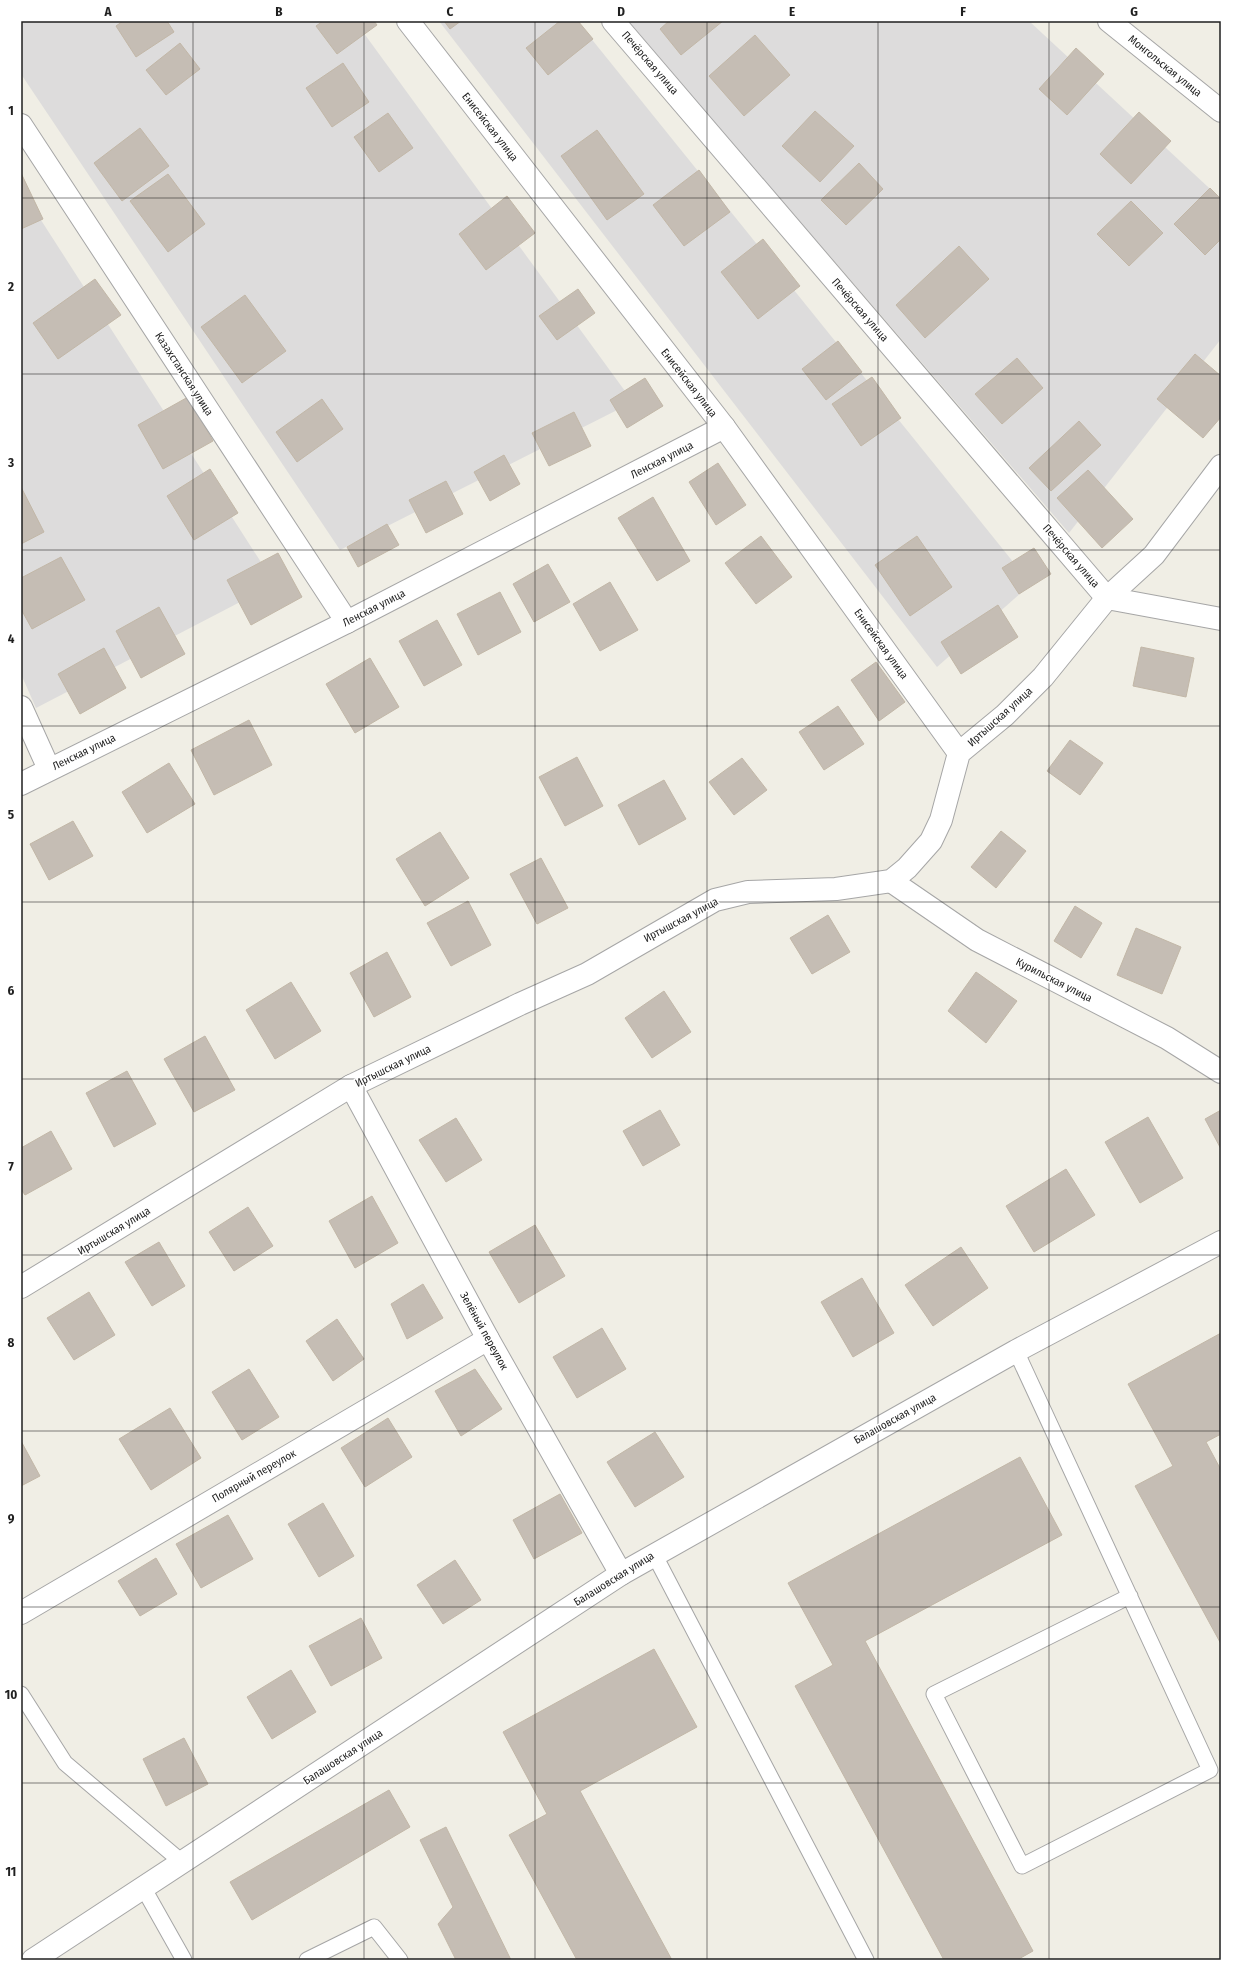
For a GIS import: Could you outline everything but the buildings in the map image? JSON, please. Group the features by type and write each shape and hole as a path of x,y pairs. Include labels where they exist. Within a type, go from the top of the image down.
{"street":[{"name":"Енисейская улица","path":"408,21 724,427 959,753"},
{"name":"Печёрская улица","path":"613,21 1107,598"},
{"name":"Монгольская улица","path":"1109,21 1221,112"},
{"name":"Казахстанская улица","path":"21,125 347,622"},
{"name":"Ленская улица","path":"21,784 347,622 724,427"},
{"name":"Иртышская улица","path":"21,1287 351,1086 520,1004 588,974 715,900 748,892 836,889 891,881 907,868 930,841 941,820 959,753 1005,715 1043,677 1107,598 1154,555 1221,466"},
{"path":"1107,598 1221,619"},
{"path":"21,707 49,769"},
{"name":"Курильская улица","path":"891,881 977,940 1167,1038 1221,1072"},
{"name":"Зелёный переулок","path":"351,1086 488,1340 621,1574"},
{"name":"Балашовская улица","path":"33,1960 144,1889 621,1574 654,1554 1016,1351 1221,1242"},
{"name":"Полярный переулок","path":"21,1613 488,1340"}],"lane":[{"path":"1016,1351 1130,1596 1210,1770 1022,1866 934,1694 1130,1596"},
{"path":"654,1554 866,1960"},
{"path":"21,1694 65,1763 183,1863"},
{"path":"144,1889 184,1960"},
{"path":"307,1960 374,1927 400,1960"}],"shaded area":[{"path":"21,21 355,21 633,402 340,550 21,74"},
{"path":"439,21 577,21 1031,584 937,667"},
{"path":"627,21 1029,21 1221,199 1221,339 1069,533"},
{"path":"21,189 275,584 36,708 21,674"}]}
